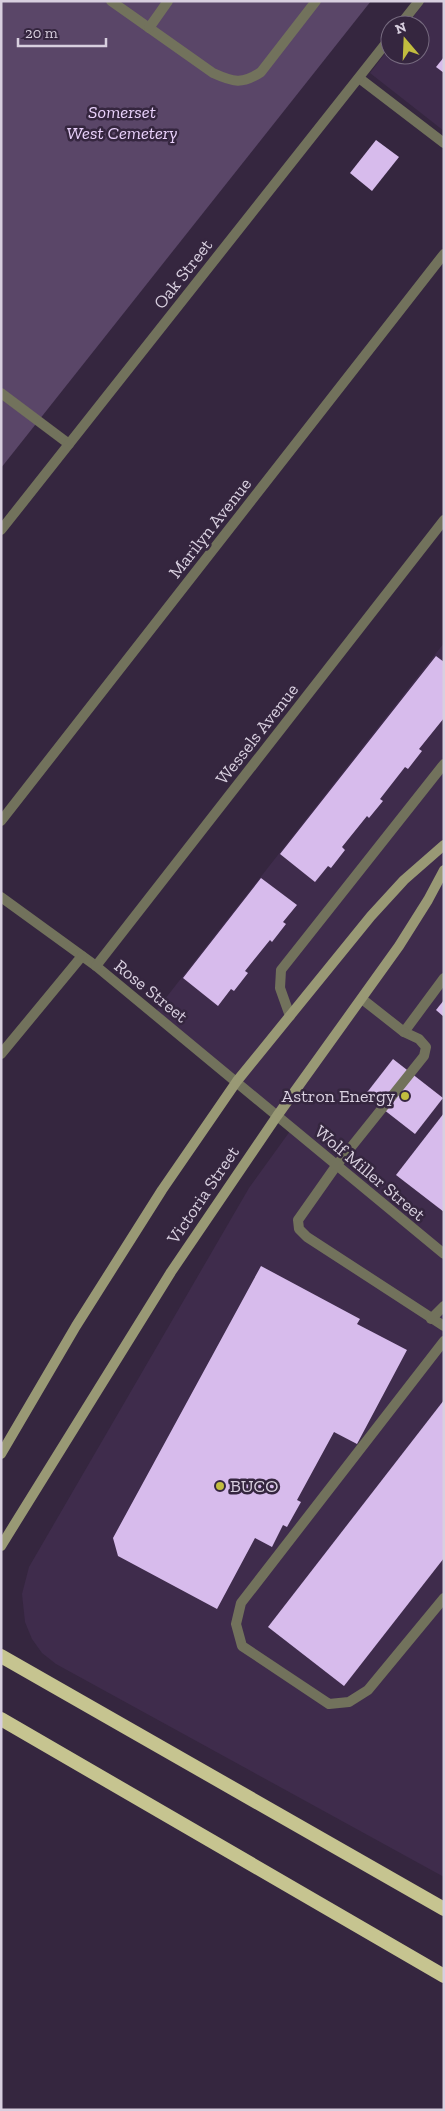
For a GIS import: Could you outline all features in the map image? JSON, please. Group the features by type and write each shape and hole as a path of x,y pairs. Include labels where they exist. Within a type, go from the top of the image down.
{"highway":[{"path":"1,1656 444,1910"},
{"path":"1,1719 444,1976"}],"main road":[{"name":"Victoria Street","path":"1,1454 76,1326 162,1190 237,1082 371,916 404,880 444,845"},
{"name":"Victoria Street","path":"1,1546 170,1272 276,1116 399,946 428,900 444,870"}],"street":[{"path":"111,1 213,73 228,80 240,82 251,79 261,72 316,1"},
{"path":"149,28 168,1"},
{"path":"408,15 419,1"},
{"name":"Oak Street","path":"1,530 380,51"},
{"path":"359,78 444,143"},
{"name":"Marilyn Avenue","path":"1,821 444,254"},
{"path":"1,393 69,444"},
{"name":"Wessels Avenue","path":"96,966 444,520"},
{"path":"290,1016 280,988 281,970 444,764"},
{"name":"Rose Street","path":"1,897 96,966 276,1116"},
{"path":"1,1054 82,956"},
{"path":"404,1032 444,978"},
{"path":"362,999 404,1032 419,1039 426,1047 424,1056 336,1166 298,1220 299,1229 307,1237 444,1326"},
{"name":"Wolf Miller Street","path":"276,1116 444,1254"},
{"path":"431,1319 444,1306"},
{"path":"444,1341 240,1603 236,1624 242,1646 329,1704 349,1702 368,1690 444,1598"}],"shaded area":[{"path":"425,1 444,1 444,131 370,73 380,60 380,65 430,65 430,15 414,15"},
{"path":"444,643 444,1877 56,1664 42,1653 32,1639 25,1622 22,1594 29,1567 249,1188 293,1127 154,1013"}],"green space":[{"name":"Somerset West Cemetery","path":"1,1 371,1 1,468"}],"building":[{"path":"444,57 444,73 436,67"},
{"path":"376,140 399,157 372,191 350,173"},
{"path":"436,656 444,662 444,718 419,749 422,751 408,769 405,767 380,799 383,801 369,818 367,816 342,847 345,850 331,868 328,866 315,882 280,854"},
{"path":"261,878 297,905 283,922 286,924 272,942 270,940 245,971 248,973 234,991 231,989 218,1006 183,978"},
{"path":"444,1000 444,1017 436,1010"},
{"path":"393,1059 443,1098 415,1134 365,1095"},
{"path":"444,1113 444,1212 396,1175"},
{"path":"261,1266 360,1319 357,1324 407,1350 357,1444 334,1432 297,1500 301,1502 287,1527 283,1525 272,1547 255,1538 217,1609 118,1556 113,1538"},
{"path":"444,1400 444,1558 344,1686 268,1627"}],"place":[{"name":"Astron Energy","path":"405,1096"},
{"name":"BUCO","path":"220,1486"}]}
